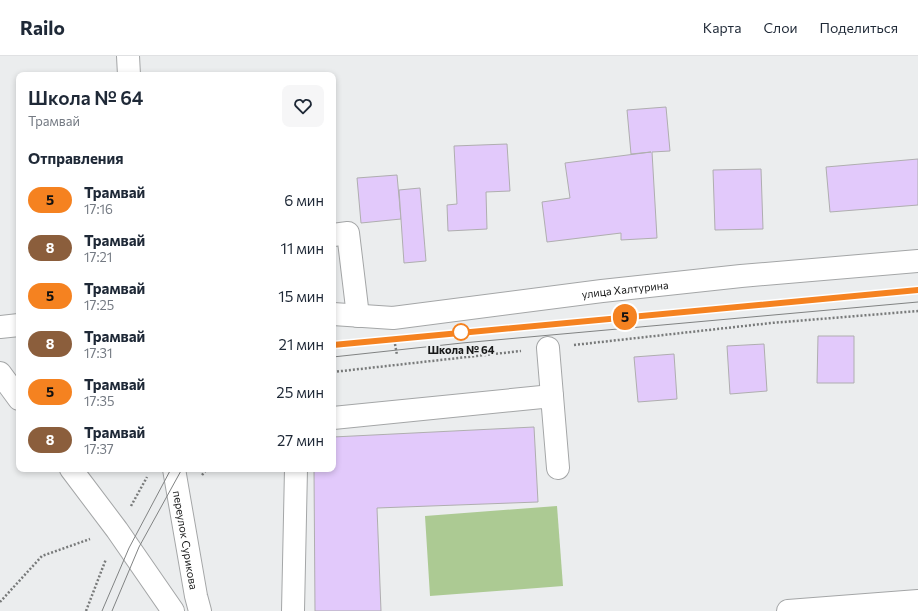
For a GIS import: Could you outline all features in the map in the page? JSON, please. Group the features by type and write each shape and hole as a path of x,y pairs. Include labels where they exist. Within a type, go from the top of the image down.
{"street":[{"path":"128,56 130,72"},
{"path":"336,235 348,233 358,316"},
{"name":"улица Халтурина","path":"336,314 393,318 602,291 734,277 918,261"},
{"path":"0,327 16,325"},
{"path":"548,348 558,468"},
{"path":"0,373 16,395"},
{"path":"336,418 552,396"},
{"path":"74,472 117,530 173,611"},
{"name":"переулок Сурикова","path":"175,472 196,596 200,611"},
{"path":"293,611 296,472"},
{"path":"788,611 918,601"}],"path":[{"path":"336,372 771,323 918,311"},
{"path":"0,602 42,556 117,530"}],"green space":[{"path":"557,506 563,586 430,596 425,516"}],"building":[{"path":"666,107 670,151 652,152 657,238 621,240 621,233 547,242 542,202 570,198 565,163 651,152 631,154 627,110"},
{"path":"507,144 510,191 486,192 487,229 448,231 447,205 457,204 454,146"},
{"path":"918,159 918,205 830,212 826,167"},
{"path":"761,169 763,229 715,230 713,170"},
{"path":"397,175 401,219 361,223 357,178"},
{"path":"420,188 426,261 404,263 399,190"},
{"path":"818,336 854,336 854,383 817,383"},
{"path":"764,344 767,391 730,394 727,346"},
{"path":"674,354 677,399 638,402 634,357"},
{"path":"534,427 538,502 377,508 381,611 315,611 314,472 336,472 336,437"}],"tram line":[{"path":"336,345 918,290"},
{"name":"5","path":"336,345 918,290"},
{"path":"336,357 462,343 918,302"},
{"path":"102,611 129,548 169,472"},
{"path":"112,611 139,547 180,472"}],"place":[{"name":"Школа № 64","path":"461,332"}]}
